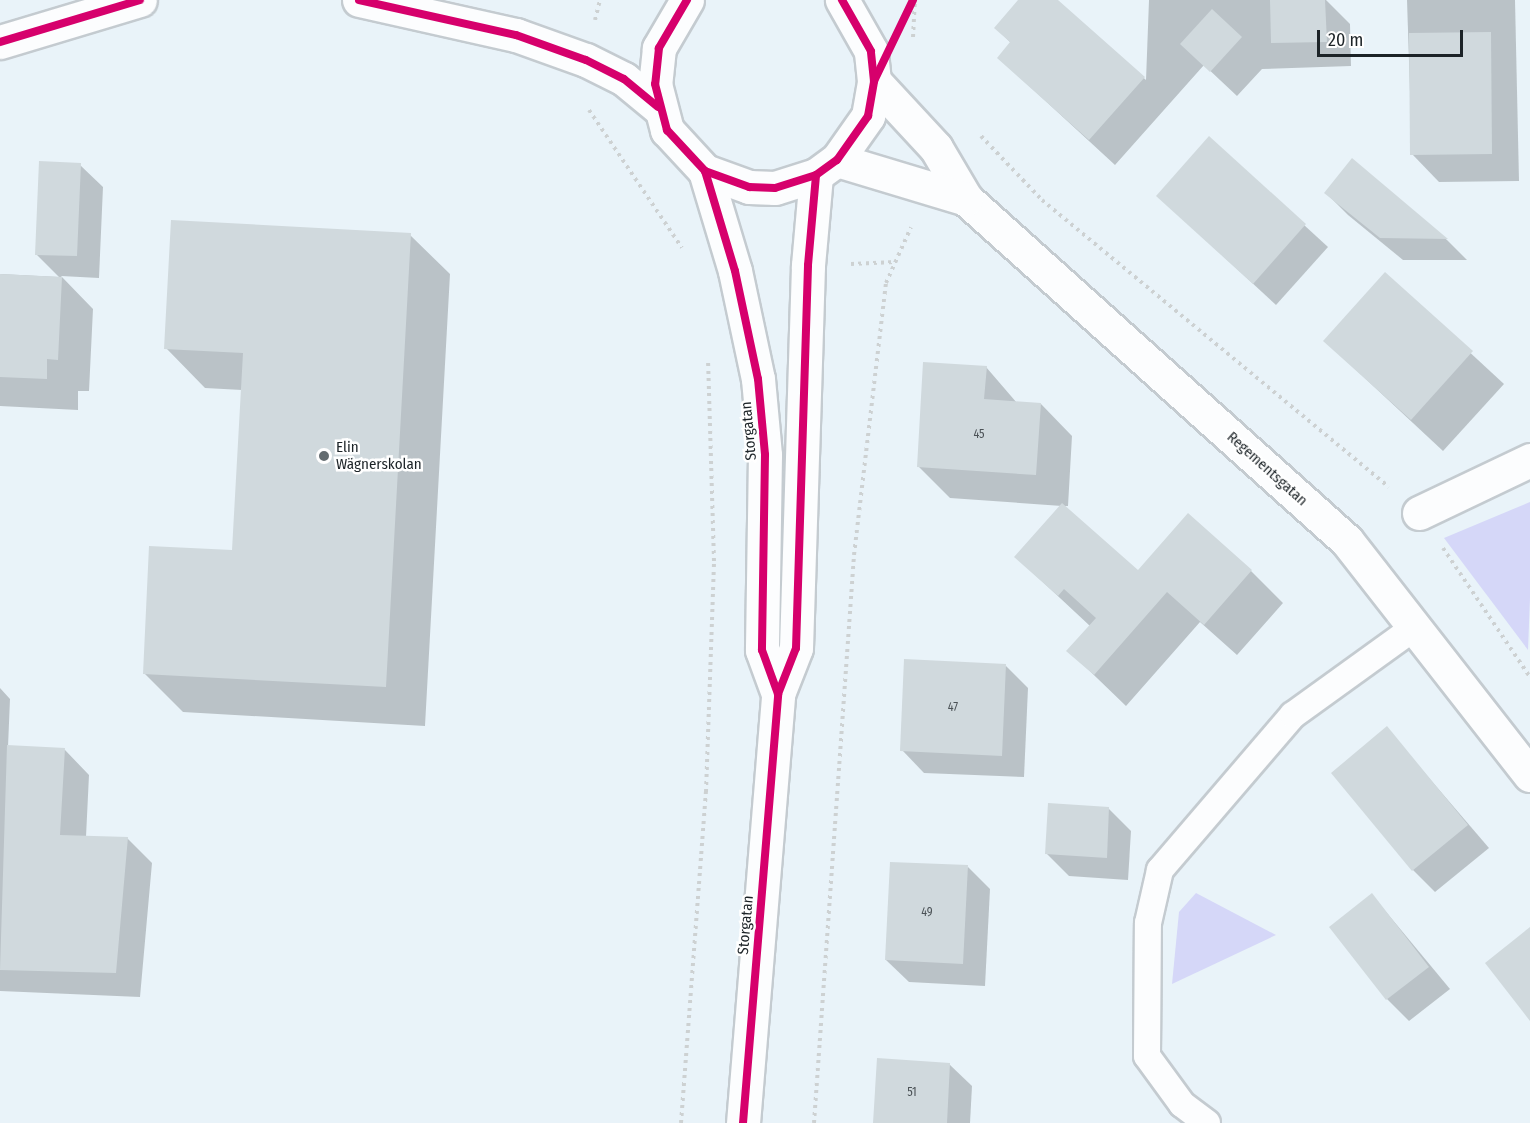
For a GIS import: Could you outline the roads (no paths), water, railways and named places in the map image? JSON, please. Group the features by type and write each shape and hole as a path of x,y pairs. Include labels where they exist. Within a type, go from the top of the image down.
{"main road":[{"path":"0,42 140,0"},
{"path":"358,0 516,35 586,60 624,79 658,107"},
{"path":"687,0 658,48 658,107 667,130 705,171 749,187 775,188 827,168 868,116 874,81 871,51 842,0"},
{"name":"Regementsgatan","path":"874,81 936,148 966,199 1347,541 1530,775"},
{"name":"Regementsgatan","path":"827,168 864,164 923,188 966,199"},
{"name":"Storgatan","path":"743,1123 778,694 796,648 808,265 827,168"},
{"name":"Storgatan","path":"705,171 735,271 758,379 765,455 762,650 778,694"},
{"path":"1419,513 1530,460"}],"lane":[{"path":"1207,1123 1182,1104 1147,1056 1148,923 1160,870 1293,715 1415,627"}],"place":[{"name":"Elin Wägnerskolan","path":"324,456"}]}
